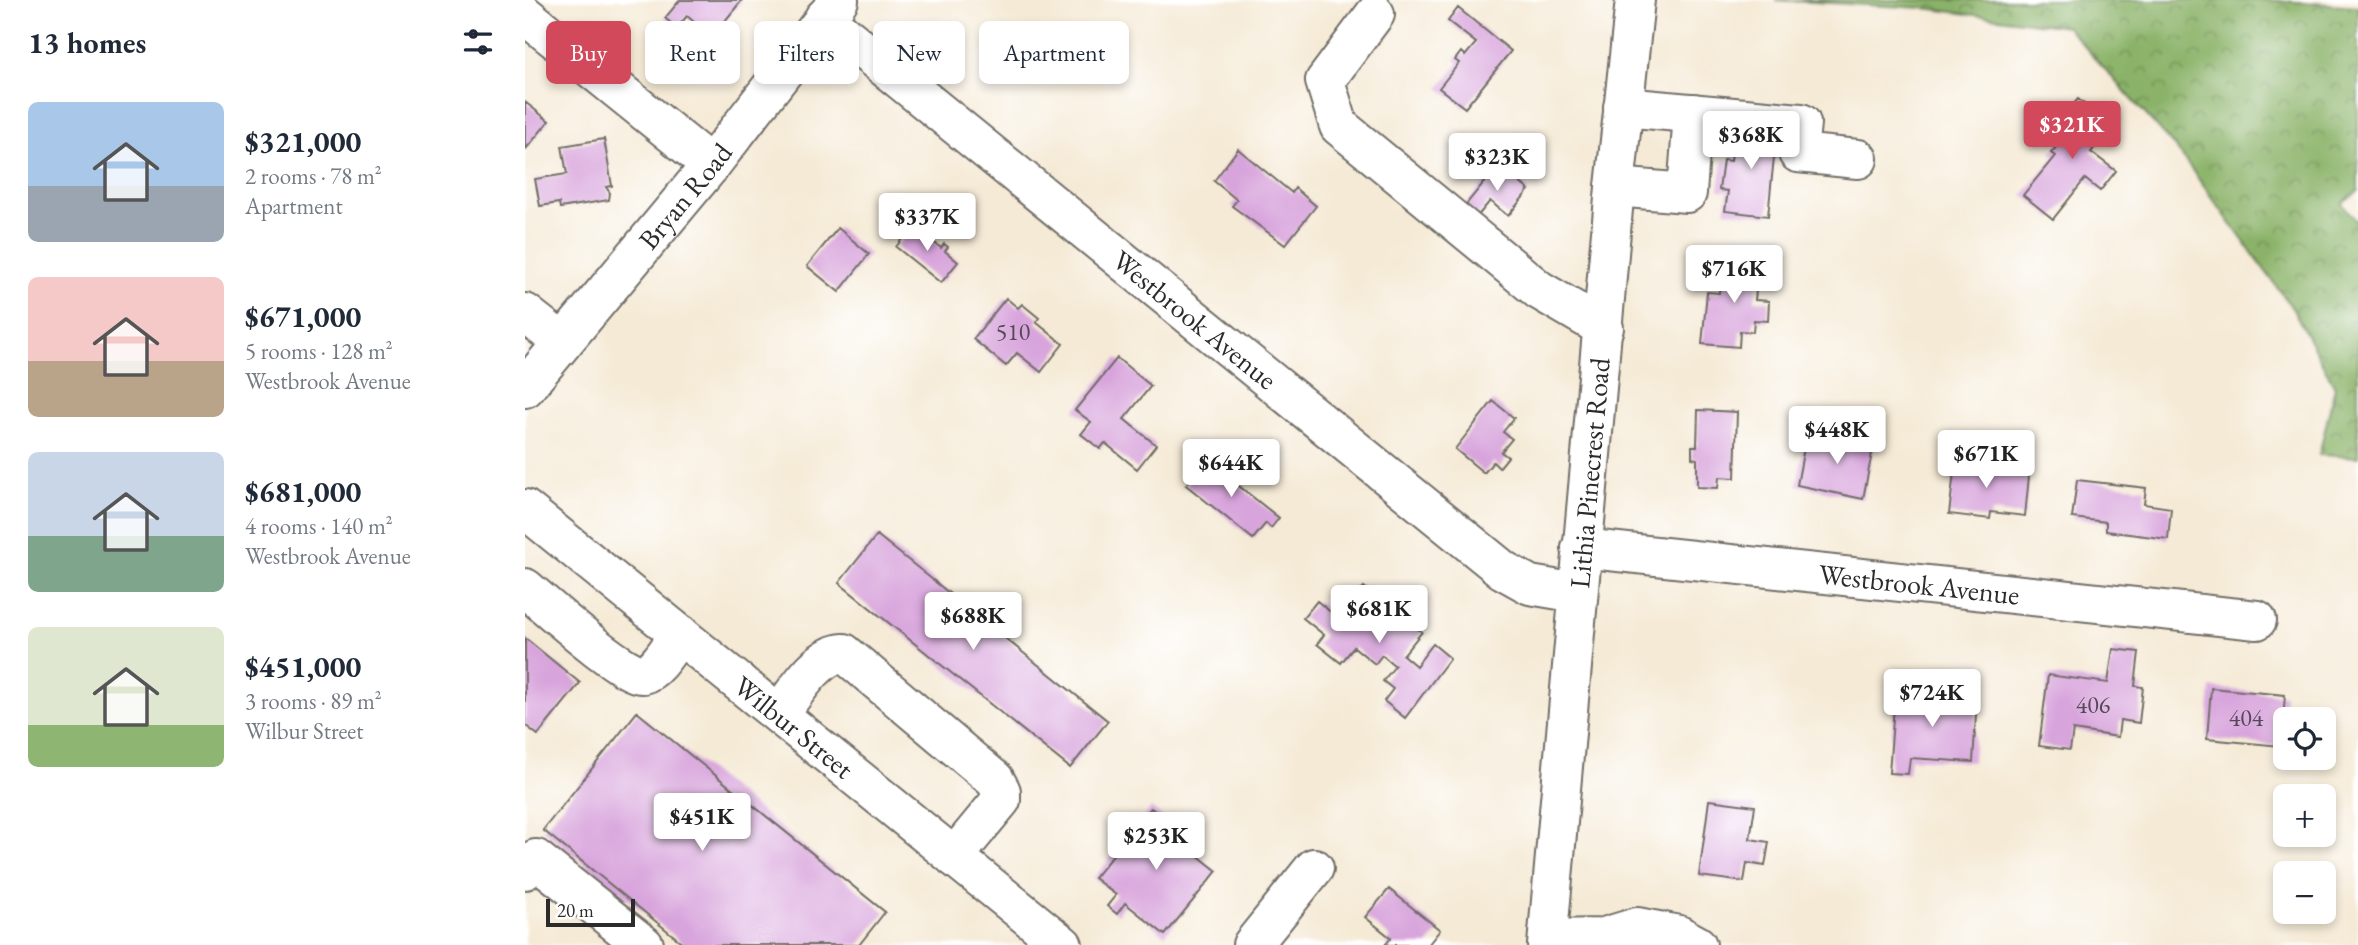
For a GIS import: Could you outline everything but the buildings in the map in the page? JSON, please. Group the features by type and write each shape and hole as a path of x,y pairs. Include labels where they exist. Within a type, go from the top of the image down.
{"street":[{"name":"Lithia Pinecrest Road","path":"1547,942 1615,187 1636,0"},
{"name":"Bryan Road","path":"525,388 711,165 831,9"},
{"name":"Westbrook Avenue","path":"831,9 1503,570 1530,585 1577,593"},
{"path":"1375,14 1325,80 1339,126 1539,290 1604,328"},
{"path":"525,15 711,165"},
{"path":"1623,107 1801,123 1798,153 1858,159"},
{"path":"1615,187 1687,193 1693,113"},
{"path":"525,313 562,342"},
{"name":"Wilbur Street","path":"525,509 1063,945"},
{"name":"Westbrook Avenue","path":"1581,548 2257,620"},
{"path":"525,588 610,659 636,674 652,669 680,634"},
{"path":"779,714 817,668 828,658 844,653 924,718 995,780 1001,791 1001,800 954,857"},
{"path":"525,870 535,859 644,945"},
{"path":"1251,945 1314,868"},
{"path":"1547,942 1607,941 1637,927 1679,935 1697,945"}],"green space":[{"path":"1775,0 2266,0 2358,6 2358,191 2342,203 2358,223 2358,457 2319,455 2335,387 2293,309 2175,147 2067,27 1923,8"}]}
